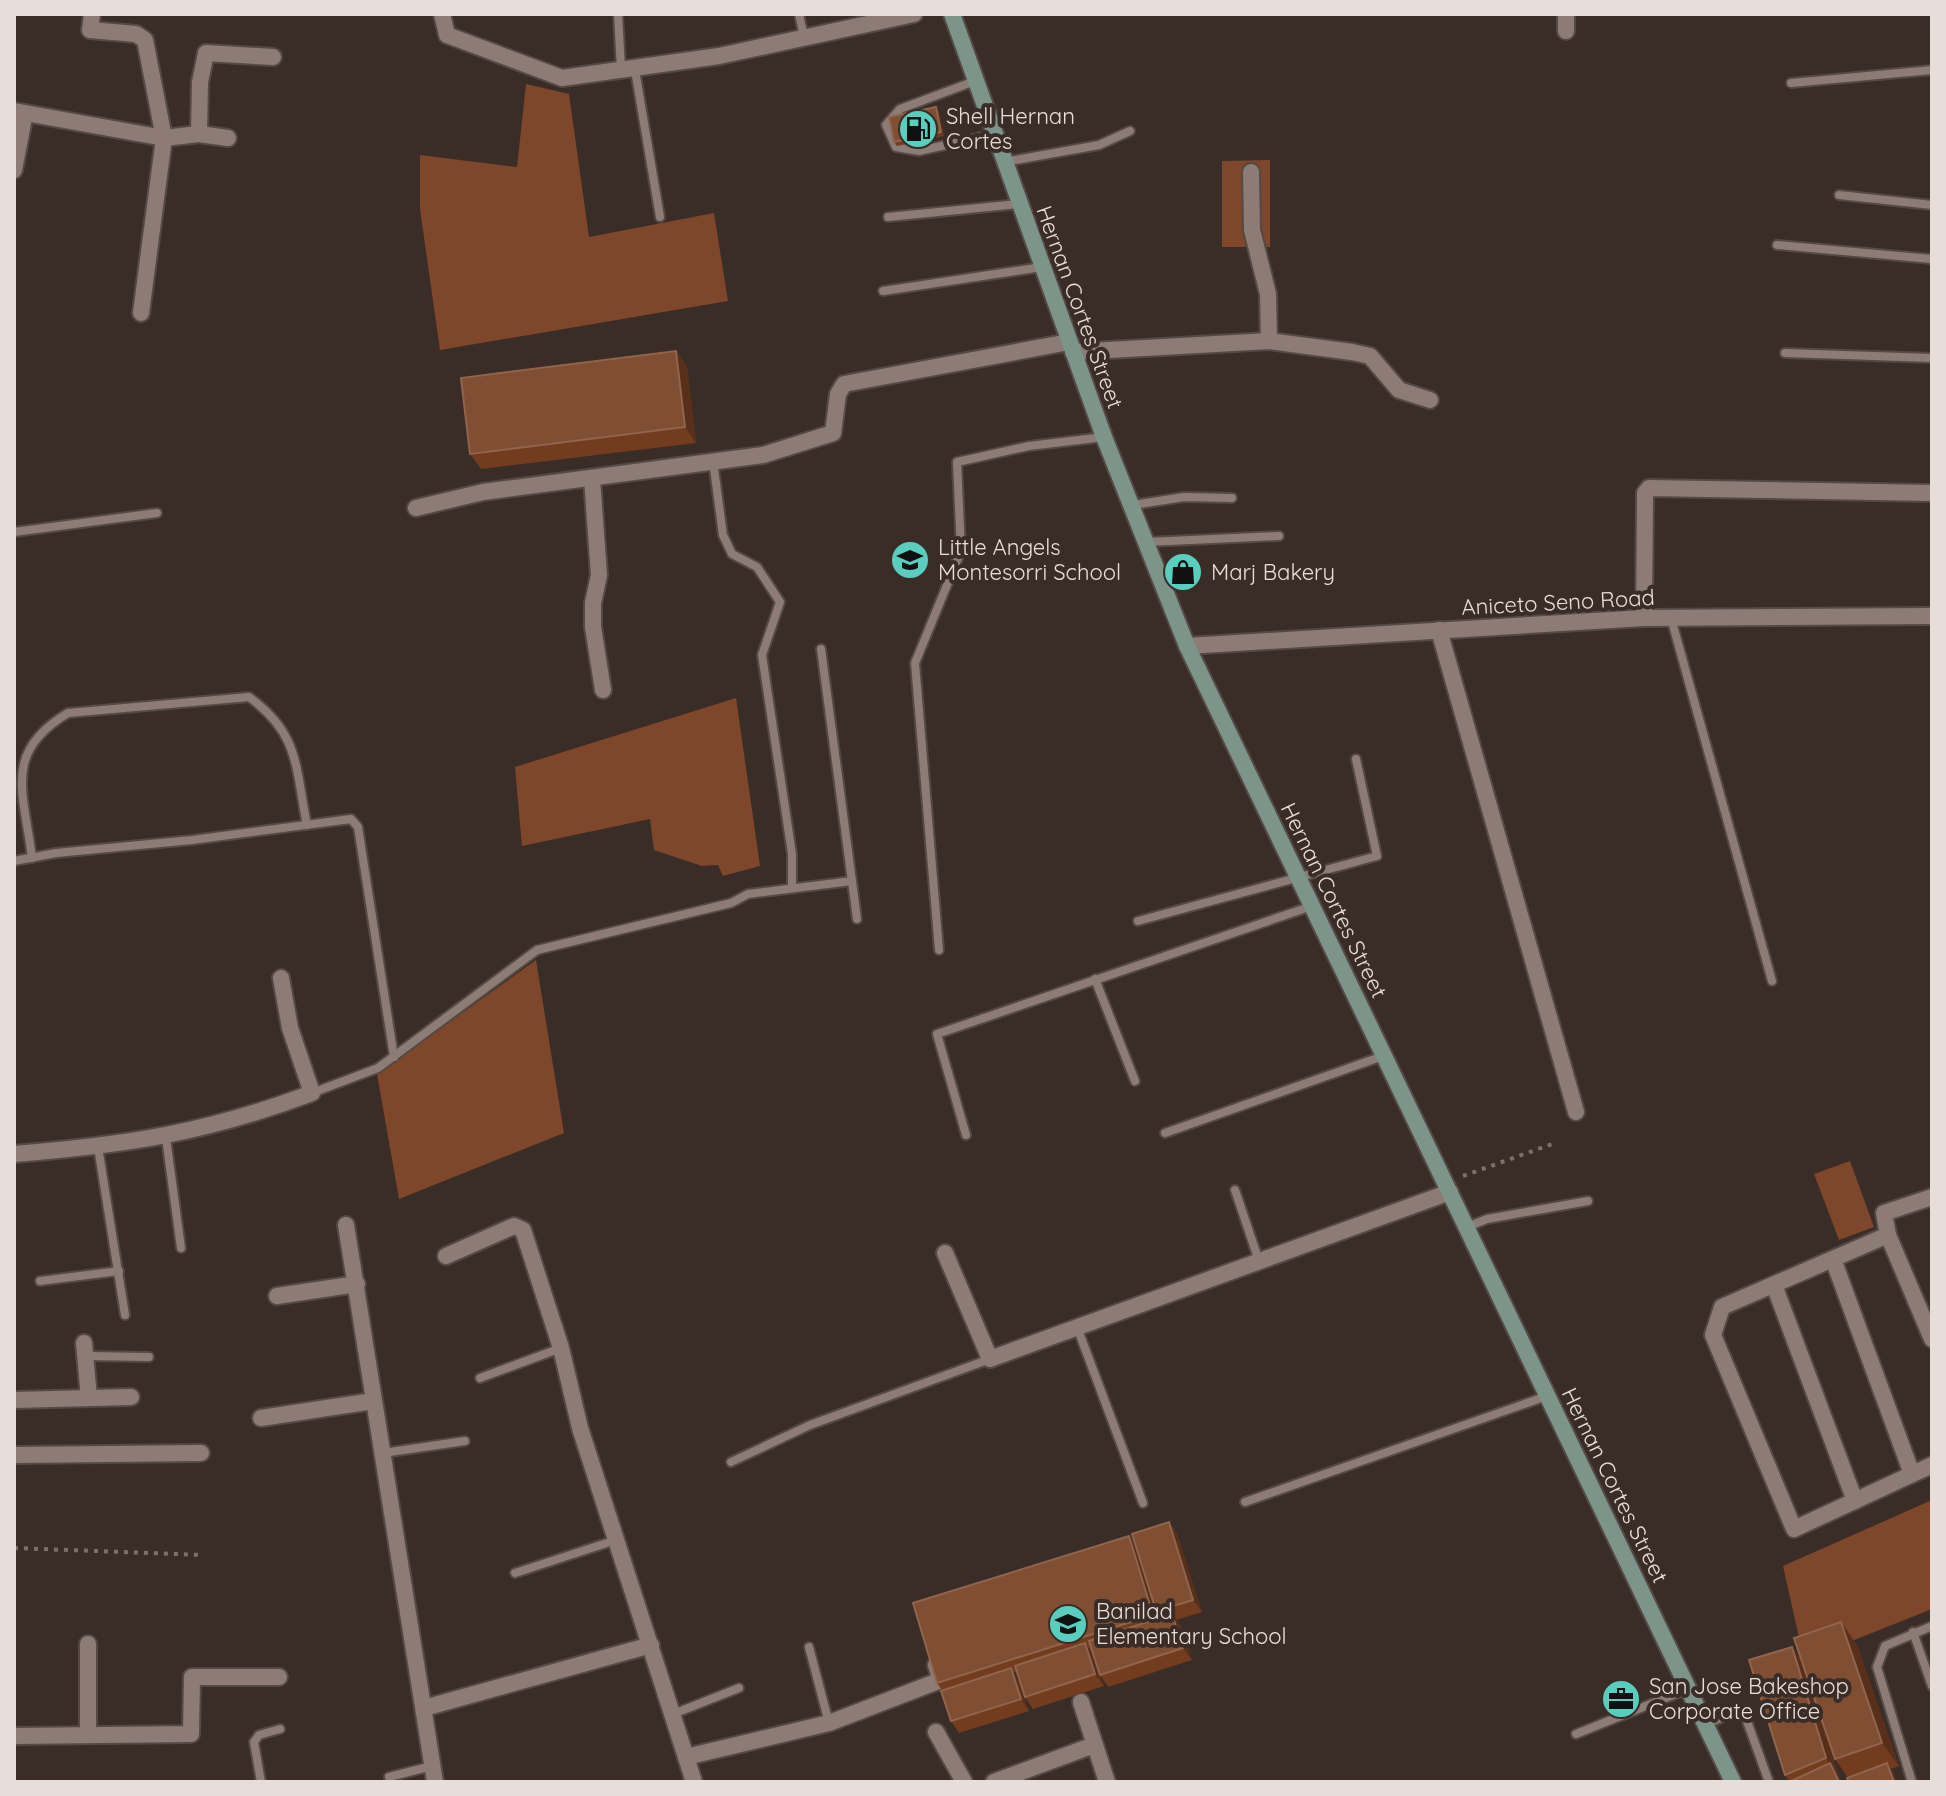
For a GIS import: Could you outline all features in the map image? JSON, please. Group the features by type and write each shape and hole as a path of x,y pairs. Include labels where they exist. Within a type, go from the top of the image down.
{"main road":[{"name":"Hernan Cortes Street","path":"952,14 1104,437 1187,646 1733,1782"}],"street":[{"path":"92,14 90,30 136,34 145,40 164,138 141,313"},
{"path":"442,14 447,35 562,78 628,70 914,14"},
{"path":"199,134 200,82 206,53 273,57"},
{"path":"14,170 20,112 164,138 199,134 228,138"},
{"path":"1251,172 1252,230 1268,294 1269,341"},
{"path":"416,508 483,492 763,455 833,433 838,394 844,384 1071,347 1269,341 1364,354 1399,390 1430,400"},
{"path":"592,479 599,575 593,603 593,627 603,690"},
{"path":"1644,618 1645,493 1649,488 1932,493"},
{"name":"Aniceto Seno Road","path":"1187,646 1644,618 1932,616"},
{"path":"1439,630 1576,1112"},
{"path":"14,1154 166,1138 250,1117 312,1093 290,1028 281,978"},
{"path":"945,1253 990,1359 1259,1261 1448,1187"},
{"path":"1932,1197 1884,1213 1888,1235 1932,1339"},
{"path":"346,1225 434,1774"},
{"path":"446,1256 514,1226 523,1230 561,1348 580,1428 694,1782"},
{"path":"1888,1235 1722,1307 1713,1335 1794,1529 1932,1465"},
{"path":"1833,1259 1912,1474"},
{"path":"277,1296 357,1284"},
{"path":"1774,1285 1855,1501"},
{"path":"84,1350 89,1398"},
{"path":"14,1400 131,1397"},
{"path":"261,1418 373,1401"},
{"path":"14,1455 201,1453"},
{"path":"88,1644 88,1734"},
{"path":"424,1708 651,1645"},
{"path":"686,1757 829,1723 941,1680 931,1651"},
{"path":"14,1736 191,1734 192,1677 279,1677"},
{"path":"1081,1702 1107,1782"},
{"path":"936,1732 964,1782"},
{"path":"994,1782 1094,1745"}],"lane":[{"path":"618,14 660,217"},
{"path":"799,14 804,37"},
{"path":"1791,83 1932,70"},
{"path":"975,81 900,109 886,125 887,132 896,147 919,151 994,134"},
{"path":"1004,162 1099,145 1130,131"},
{"path":"1839,195 1932,205"},
{"path":"888,217 1019,204"},
{"path":"1777,245 1932,259"},
{"path":"883,291 1042,267"},
{"path":"1785,353 1932,358"},
{"path":"939,950 915,663 961,551 957,462 1029,446 1104,437"},
{"path":"713,461 723,535 732,554 757,567 780,602 762,655 792,854 792,888"},
{"path":"1133,505 1184,497 1232,498"},
{"path":"14,532 157,513"},
{"path":"1147,542 1279,536"},
{"path":"1671,618 1772,981"},
{"path":"821,649 857,919"},
{"path":"32,858 21,769 25,753 45,727 68,713 249,697 273,714 289,737 307,825"},
{"path":"1138,921 1272,882 1299,878 1377,856 1356,759"},
{"path":"14,861 351,819 358,827 394,1057"},
{"path":"312,1093 378,1068 537,950 731,903 748,894 852,881"},
{"path":"966,1135 937,1034 1312,906"},
{"path":"1095,979 1135,1081"},
{"path":"1165,1133 1384,1055"},
{"path":"166,1138 181,1248"},
{"path":"98,1147 125,1315"},
{"path":"1235,1190 1259,1261"},
{"path":"1467,1227 1487,1219 1588,1201"},
{"path":"40,1281 119,1271"},
{"path":"1077,1326 1143,1503"},
{"path":"480,1378 561,1348"},
{"path":"84,1350 149,1357"},
{"path":"731,1462 810,1425 990,1359"},
{"path":"1245,1502 1548,1396"},
{"path":"383,1453 465,1441"},
{"path":"515,1573 617,1540"},
{"path":"1912,1782 1877,1667 1885,1646 1932,1626"},
{"path":"1913,1632 1932,1686"},
{"path":"809,1647 829,1723"},
{"path":"673,1714 739,1688"},
{"path":"1576,1734 1688,1689"},
{"path":"1705,1724 1743,1710 1769,1782"},
{"path":"261,1782 254,1742 259,1735 280,1729"},
{"path":"389,1777 434,1774"}],"path":[{"path":"1448,1187 1555,1143"},
{"path":"14,1548 203,1555"}],"shaded area":[{"path":"526,84 569,94 589,237 714,213 728,301 440,350 420,209 420,155 517,167"},
{"path":"1270,160 1270,247 1222,247 1222,161"},
{"path":"736,698 760,866 723,876 718,865 702,866 654,850 650,819 522,846 515,767"},
{"path":"536,960 564,1133 399,1199 377,1074"},
{"path":"1850,1161 1874,1227 1839,1240 1814,1174"},
{"path":"1932,1500 1932,1609 1804,1660 1783,1566"}],"building":[{"name":"Shell Hernan Cortes","path":"936,107 941,132 894,142 889,117"},
{"path":"676,351 685,427 470,454 461,378"},
{"path":"1169,1522 1193,1600 1156,1611 1132,1534"},
{"path":"1129,1536 1153,1615 937,1683 913,1603"},
{"path":"1172,1614 1183,1648 1100,1675 1089,1641"},
{"path":"1841,1622 1882,1743 1835,1759 1794,1638"},
{"path":"1085,1643 1095,1674 1025,1697 1015,1666"},
{"path":"1792,1647 1826,1758 1785,1775 1749,1660"},
{"path":"1011,1668 1021,1699 951,1721 941,1691"},
{"path":"1830,1763 1839,1782 1789,1782"},
{"path":"1887,1763 1894,1782 1849,1782 1847,1778"}],"place":[{"name":"Shell Hernan Cortes","path":"918,129"},
{"name":"Little Angels Montesorri School","path":"910,560"},
{"name":"Marj Bakery","path":"1183,572"},
{"name":"Banilad Elementary School","path":"1068,1624"},
{"name":"San Jose Bakeshop Corporate Office","path":"1621,1699"}]}
